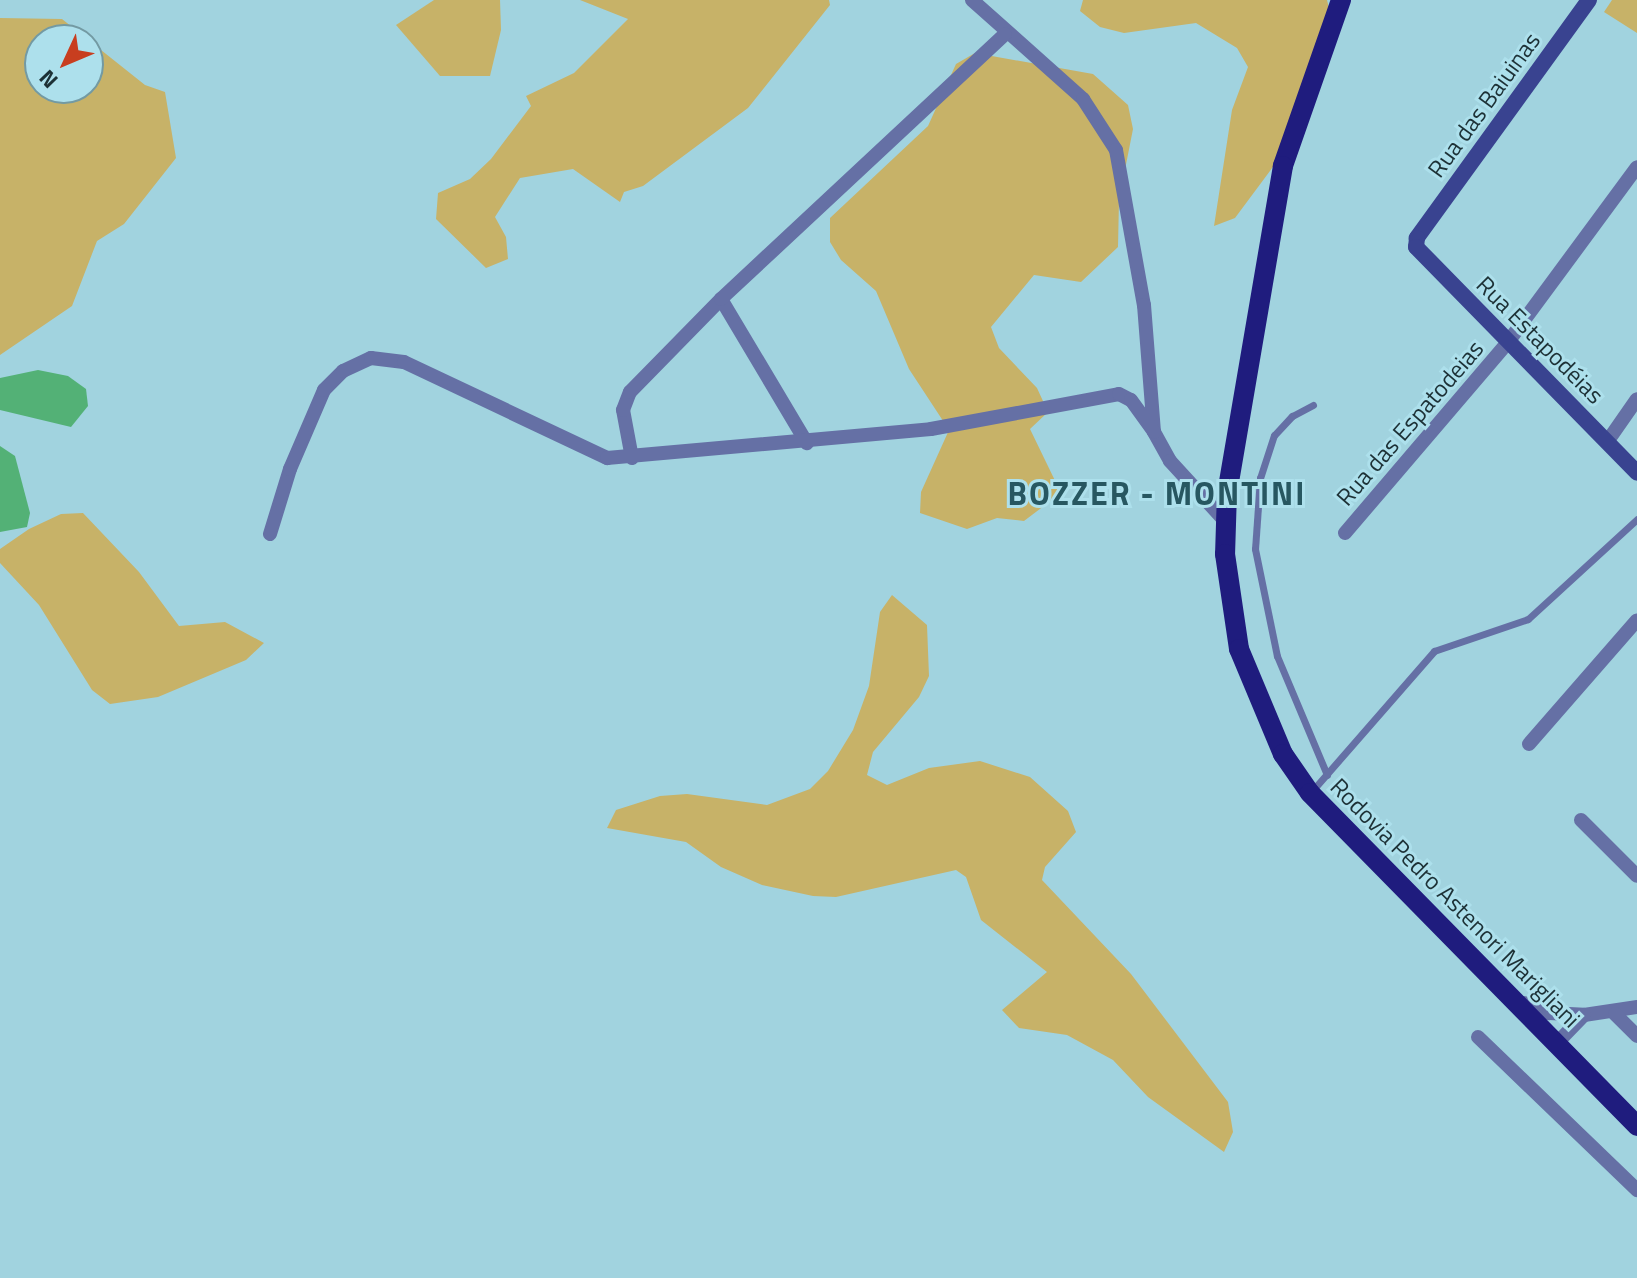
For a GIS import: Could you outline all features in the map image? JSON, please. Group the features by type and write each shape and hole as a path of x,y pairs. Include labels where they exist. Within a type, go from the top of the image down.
{"main road":[{"name":"Rodovia Pedro Astenori Marigliani","path":"1341,0 1283,166 1224,520 1229,602 1239,649 1283,754 1310,793 1637,1126"}],"street":[{"path":"972,0 1005,34 1083,99 1116,150 1144,305 1154,432"},
{"name":"Rua das Baiuinas","path":"1417,238 1589,0"},
{"path":"632,458 625,401 721,299 1005,34"},
{"name":"Rua das Espatodeias","path":"1345,533 1508,342 1637,167"},
{"name":"Rua Estapodéias","path":"1417,238 1420,254 1637,473"},
{"path":"721,299 807,443"},
{"path":"270,534 290,469 324,390 343,371 371,358 404,362 593,453 632,458 931,429 1119,394 1131,400 1170,461 1224,520"},
{"path":"1607,442 1637,399"},
{"path":"1529,744 1637,620"},
{"path":"1581,820 1637,876"},
{"path":"1507,992 1534,1010 1584,1015 1615,1014 1637,1007"},
{"path":"1615,1014 1637,1036"},
{"path":"1557,1043 1584,1015"},
{"path":"1478,1037 1637,1190"}],"lane":[{"path":"1313,405 1292,416 1274,435 1260,478 1255,549 1277,656 1327,775"},
{"path":"1310,793 1434,651 1514,626 1546,605 1637,519"}],"shaded area":[{"path":"434,0 500,0 501,30 490,76 440,76 396,25"},
{"path":"580,0 829,0 830,5 748,108 643,186 624,192 620,202 573,169 520,178 495,217 506,237 508,259 486,268 436,219 438,193 470,179 491,159 531,106 526,96 574,73 628,19"},
{"path":"1083,0 1327,0 1330,12 1281,156 1235,218 1214,226 1232,110 1248,67 1237,48 1196,23 1124,33 1100,27 1080,11"},
{"path":"1612,0 1637,0 1637,33 1604,12"},
{"path":"0,18 62,19 68,24 24,24 24,104 104,104 104,52 145,85 165,92 176,158 124,224 97,241 72,306 0,355"},
{"path":"975,53 1093,74 1128,105 1133,129 1119,200 1118,247 1081,282 1034,275 991,327 999,348 1037,388 1048,412 1030,429 1061,493 1024,521 997,518 967,529 920,513 921,492 949,430 909,369 876,291 841,260 830,242 830,218 928,126 956,64"},
{"path":"38,370 68,376 86,389 88,406 71,427 0,410 0,378"},
{"path":"0,446 15,456 30,513 27,527 0,532"},
{"path":"83,513 139,572 179,626 225,622 264,643 246,660 158,697 110,704 92,690 39,605 0,563 0,549 29,529 61,514"},
{"path":"892,595 927,625 929,676 919,697 873,752 867,775 887,785 929,768 980,761 1030,777 1068,811 1076,832 1045,867 1042,880 1131,974 1228,1102 1233,1132 1224,1152 1148,1097 1113,1060 1067,1035 1019,1028 1002,1010 1047,972 981,920 966,877 956,870 836,897 813,896 762,885 721,867 686,842 607,828 616,810 660,796 687,794 767,805 810,789 828,771 853,730 869,686 880,612"}],"district":[{"name":"BOZZER - MONTINI","path":"1157,493"}]}
